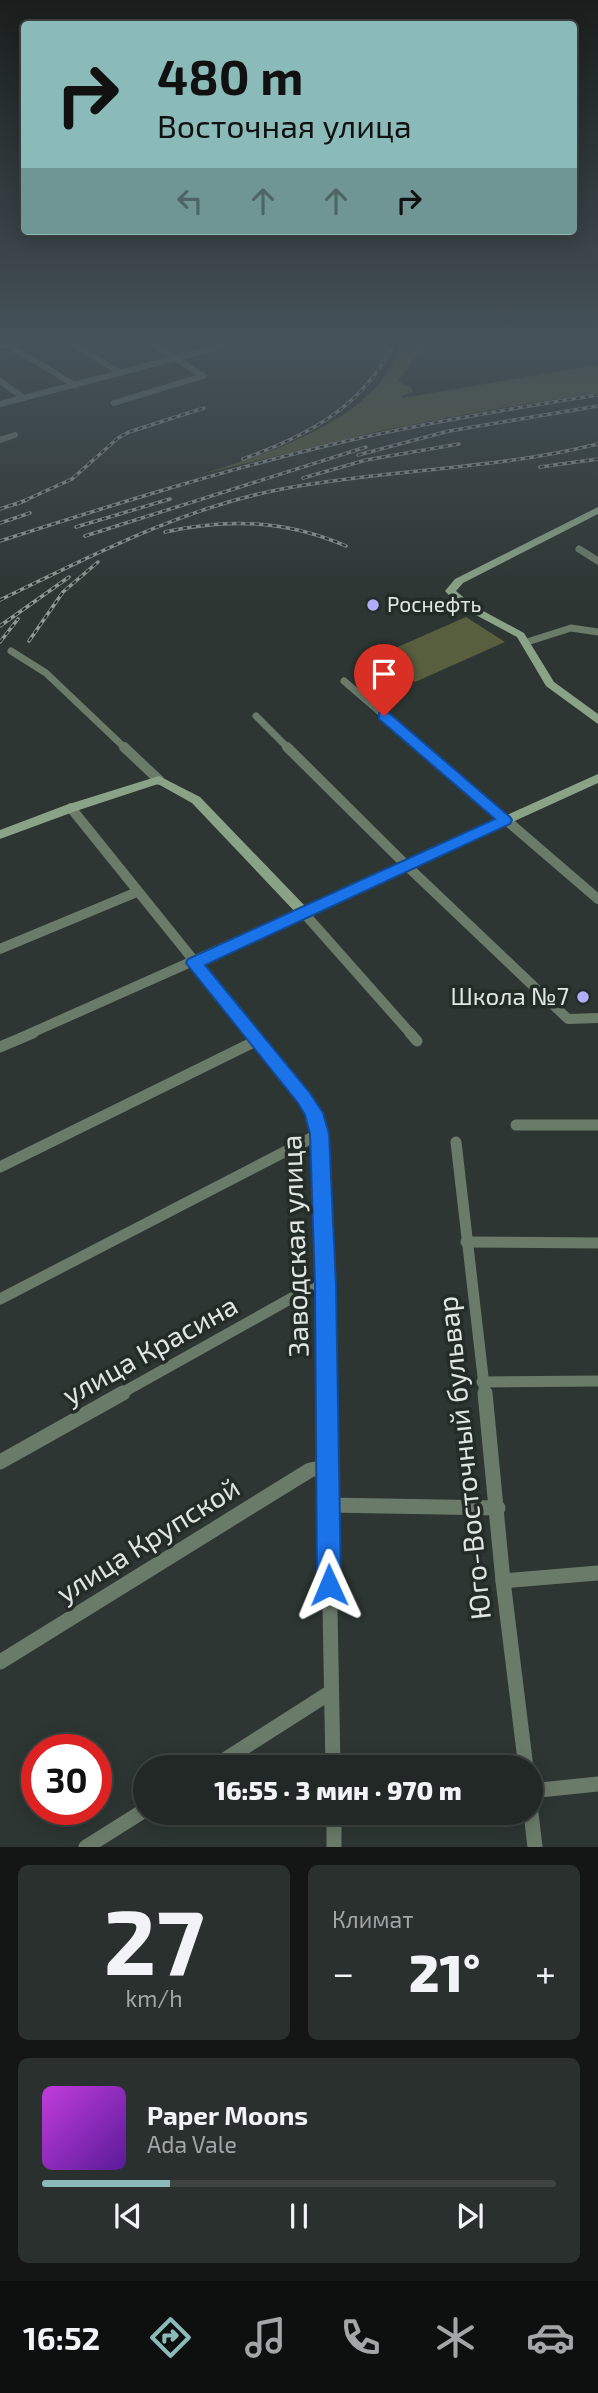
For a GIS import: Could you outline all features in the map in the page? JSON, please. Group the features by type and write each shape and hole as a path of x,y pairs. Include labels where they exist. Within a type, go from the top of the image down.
{"main road":[{"path":"597,511 459,581 450,590 458,600 516,631 527,642 538,668 550,684 598,720"},
{"path":"0,835 71,808 159,780 196,800 303,912 597,779"}],"street":[{"path":"0,440 15,435"},
{"path":"579,549 598,561"},
{"path":"527,642 555,631 577,628 598,632"},
{"path":"12,651 47,671 72,699 159,780"},
{"path":"344,681 598,899"},
{"path":"256,716 407,866 568,1018 598,1018"},
{"name":"Заводская улица","path":"71,808 314,1113 319,1134 326,1285 326,1467 333,1755"},
{"path":"0,949 137,892"},
{"path":"0,1047 194,963 303,912 417,1041"},
{"path":"0,1167 258,1040"},
{"path":"516,1125 598,1125"},
{"path":"0,1299 319,1134"},
{"name":"Юго-Восточный бульвар","path":"456,1142 524,1755"},
{"path":"467,1242 598,1243"},
{"name":"улица Красина","path":"0,1462 306,1290 326,1285"},
{"path":"482,1382 598,1381"},
{"name":"улица Крупской","path":"0,1662 310,1471 326,1467"},
{"path":"327,1506 498,1508"},
{"path":"503,1581 598,1573"},
{"path":"232,1755 331,1692"},
{"path":"543,1790 598,1784"},
{"path":"86,1847 133,1818"},
{"path":"334,1825 334,1847"},
{"path":"532,1825 535,1847"}],"green space":[{"path":"394,428 202,474 258,456 319,429"},
{"path":"466,617 505,642 415,682 377,656"}],"railway":[{"path":"22,502 72,479 118,438 141,428"},
{"path":"243,459 313,428"},
{"path":"0,541 173,487 303,452 408,428"},
{"path":"358,455 466,428"},
{"path":"303,478 366,460 459,444"},
{"path":"0,600 138,535 245,497 321,482 520,459 598,444"},
{"path":"85,536 366,447"},
{"path":"540,467 598,459"},
{"path":"76,527 170,499"},
{"path":"22,502 27,500"},
{"path":"0,509 22,502"},
{"path":"17,504 22,502"},
{"path":"0,523 30,513"},
{"path":"165,532 211,525 257,524 301,531 346,546"},
{"path":"29,641 63,592 98,562"},
{"path":"0,626 69,577"},
{"path":"0,642 18,619"}],"place":[{"name":"Роснефть","path":"373,605"},
{"name":"Школа №7","path":"583,997"}],"route":[{"path":"329,1585 326,1285 319,1134 314,1113 304,1098 194,963 505,820 384,716"}]}
